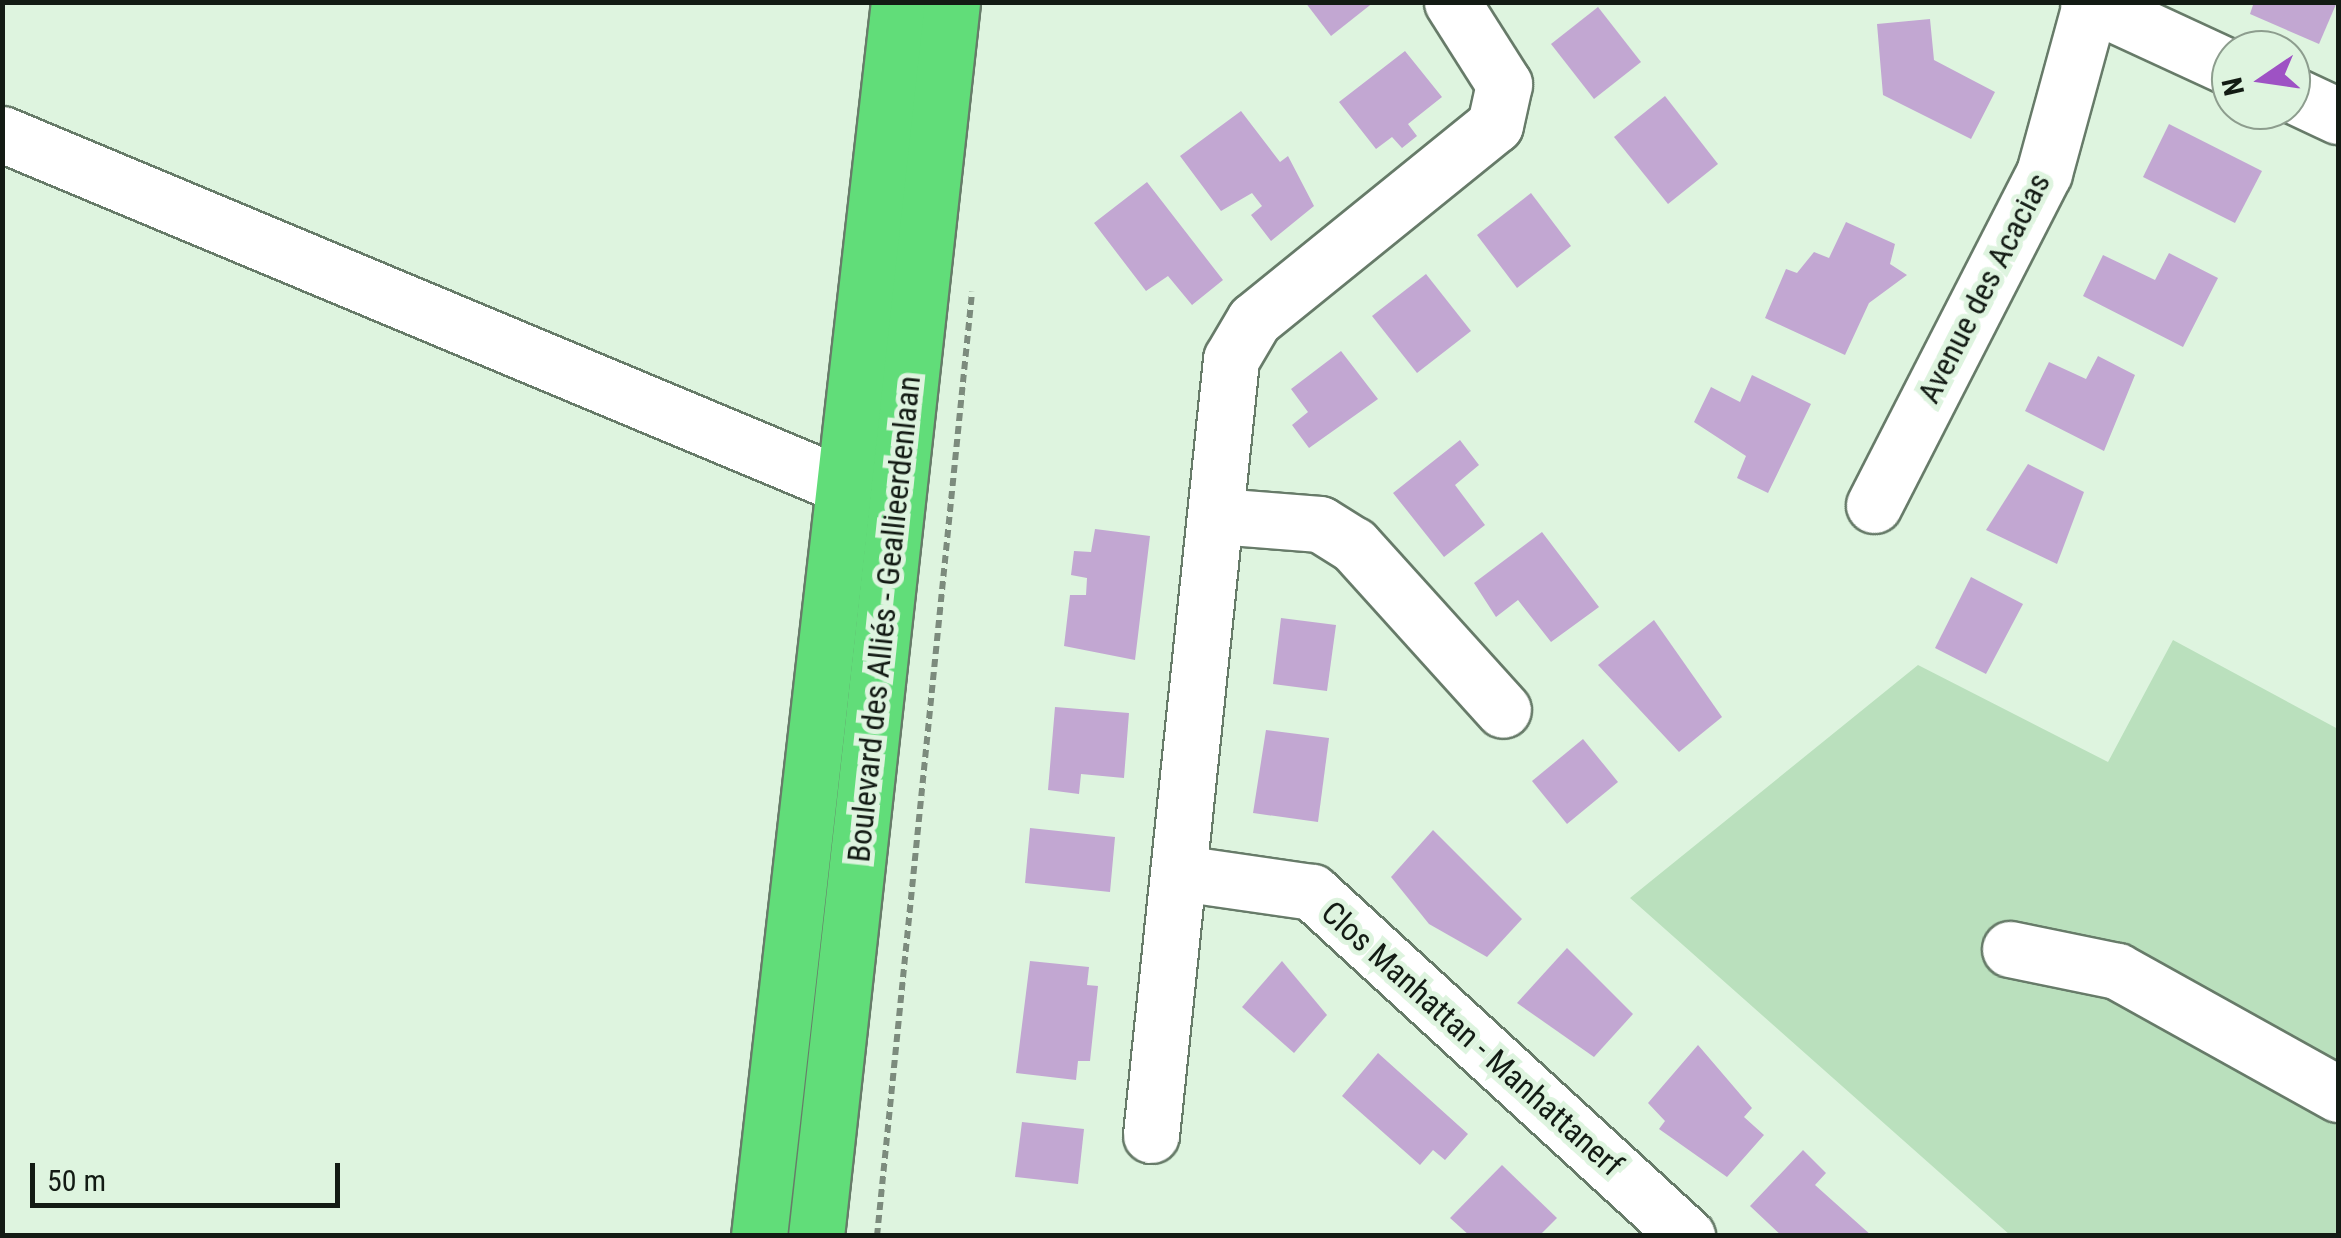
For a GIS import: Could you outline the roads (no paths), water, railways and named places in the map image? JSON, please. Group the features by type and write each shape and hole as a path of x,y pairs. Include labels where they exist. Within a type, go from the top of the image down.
{"highway":[{"name":"Boulevard des Alliés - Geallieerdenlaan","path":"759,1236 899,2"},
{"name":"Boulevard des Alliés - Geallieerdenlaan","path":"816,1236 952,2"}],"street":[{"path":"1151,1134 1218,516 1231,358 1254,320 1495,125 1504,84 1452,2"},
{"path":"2089,4 2211,59"},
{"name":"Avenue des Acacias","path":"1874,505 2044,173 2089,4"},
{"path":"2311,103 2338,116"},
{"name":"Boulevard des Alliés - Geallieerdenlaan","path":"2,134 842,484"},
{"path":"1218,516 1320,524 1354,544 1503,710"},
{"name":"Clos Manhattan - Manhattanerf","path":"1180,873 1312,892 1687,1236"},
{"path":"2010,949 2116,971 2338,1094"}]}
